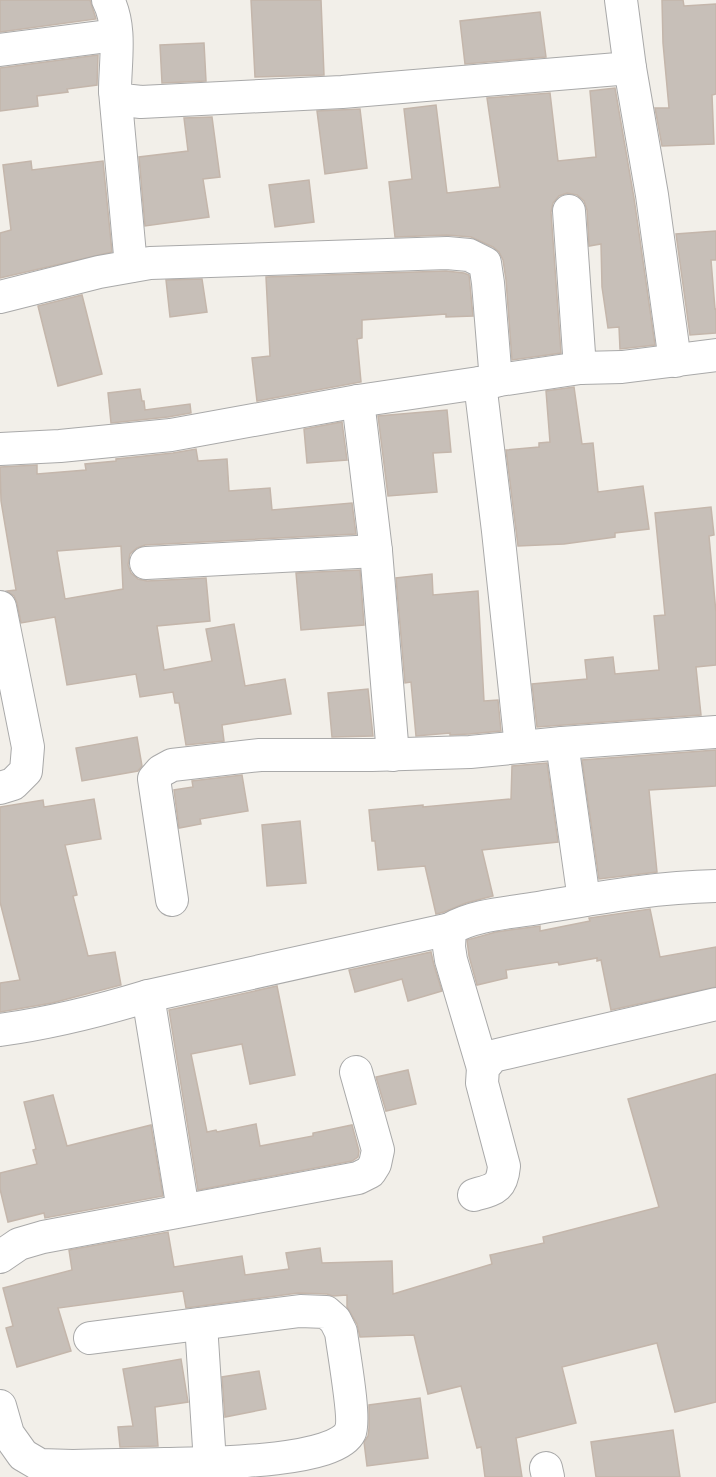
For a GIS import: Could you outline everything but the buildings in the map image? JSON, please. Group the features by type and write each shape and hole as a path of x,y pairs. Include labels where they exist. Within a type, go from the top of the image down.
{"street":[{"path":"108,0 113,10 116,35 115,91 131,266"},
{"path":"621,0 652,195 675,361"},
{"path":"0,50 116,35"},
{"path":"115,91 123,100 141,102 342,93 630,68"},
{"path":"568,211 580,368"},
{"path":"0,297 99,272 150,263 447,253 469,255 485,263 488,283 488,382 498,531 520,747"},
{"path":"0,448 60,446 171,435 358,401 580,368 622,367 716,356"},
{"path":"358,401 376,551 393,755"},
{"path":"146,563 376,551"},
{"path":"0,607 28,747 26,771 13,784 0,788"},
{"path":"171,900 154,779 161,771 172,765 260,755 451,753 562,742 716,732"},
{"path":"562,742 584,900"},
{"path":"0,1030 102,1010 148,996 450,929 462,922 474,919 655,890 716,886"},
{"path":"450,929 451,960 483,1068 482,1083 504,1166 503,1178 494,1189 474,1195"},
{"path":"148,996 183,1210"},
{"path":"483,1068 493,1056 716,1004"},
{"path":"0,1257 19,1244 43,1237 358,1178 370,1172 375,1164 378,1150 356,1072"},
{"path":"0,1406 9,1434 23,1455 40,1465 80,1471 270,1460 325,1449 341,1441 350,1432 351,1414 341,1332 335,1320 326,1312 300,1311 90,1338"},
{"path":"201,1324 210,1463"}]}
